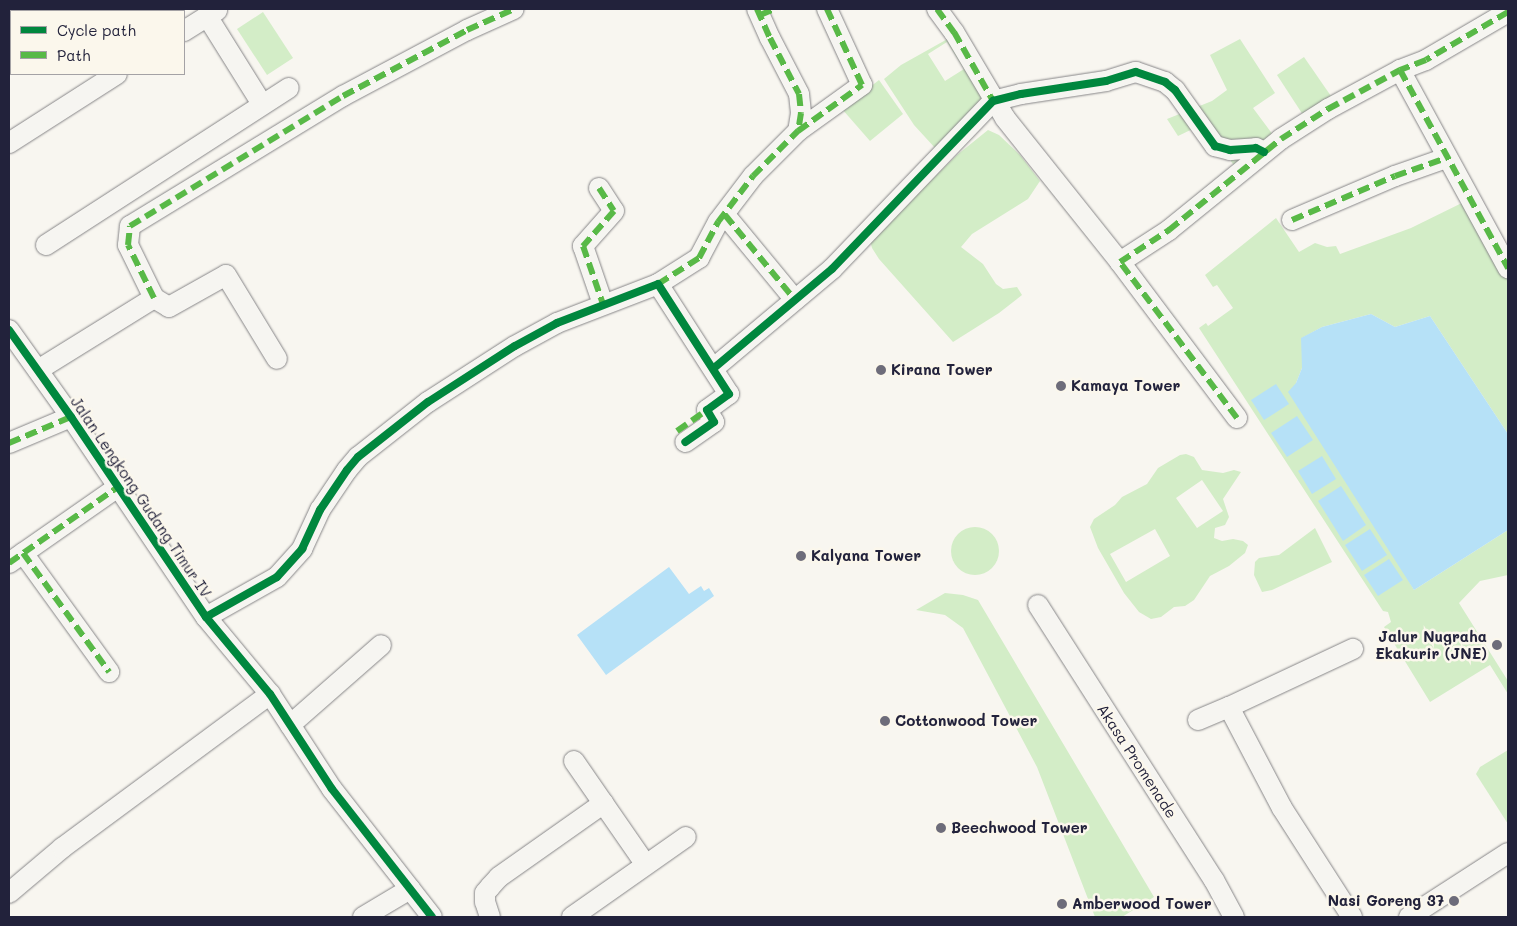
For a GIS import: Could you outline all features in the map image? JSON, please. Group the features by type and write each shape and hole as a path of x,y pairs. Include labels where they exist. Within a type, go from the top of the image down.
{"street":[{"path":"277,359 226,275 169,307 154,298 128,245 130,226 343,96 466,30 514,9"},
{"path":"206,617 272,580 289,565 302,549 320,510 336,484 358,457 428,402 515,346 557,323 658,284 699,258 718,222 752,176 798,131 862,85 827,9"},
{"path":"937,9 954,32 993,101 1120,262 1237,418"},
{"path":"764,11 799,94 802,113 798,131"},
{"path":"1120,262 1169,230 1264,152 1328,109 1400,70 1426,60 1508,12"},
{"path":"185,30 212,13 262,104"},
{"path":"1400,70 1446,158 1508,268"},
{"path":"714,368 832,269 993,101 1021,94 1098,83 1136,72 1165,82 1175,90 1215,146 1230,150 1256,148 1264,152"},
{"path":"9,141 115,75"},
{"path":"46,245 289,88"},
{"path":"1292,220 1395,176 1446,158"},
{"path":"599,188 614,211 583,246 603,304"},
{"path":"725,215 795,300"},
{"path":"658,284 729,394 707,410 714,422 681,437"},
{"path":"38,370 154,298"},
{"name":"Jalan Lengkong Gudang Timur IV","path":"9,330 71,417 206,617 270,694 332,789 432,917"},
{"path":"9,443 71,417"},
{"path":"109,672 16,558 118,488"},
{"name":"Akasa Promenade","path":"1038,605 1214,880 1234,917"},
{"path":"290,726 381,645"},
{"path":"1198,720 1353,649"},
{"path":"9,893 62,848 270,694"},
{"path":"1229,707 1282,808 1352,917"},
{"path":"574,761 646,865"},
{"path":"490,917 485,902 485,893 499,877 604,803"},
{"path":"572,917 686,837"},
{"path":"1409,917 1508,854"},
{"path":"363,917 410,889"}],"green space":[{"path":"263,12 293,58 267,75 237,29"},
{"path":"951,37 986,99 936,149 914,125 884,79 901,65","holes":["947,42 964,69 945,81 928,54"]},
{"path":"1240,39 1275,93 1253,108 1276,139 1236,168 1203,124 1178,136 1167,119 1212,101 1227,90 1210,55"},
{"path":"1304,57 1333,99 1305,118 1277,75"},
{"path":"879,80 903,114 870,141 842,109"},
{"path":"988,130 999,135 1020,155 1040,181 1028,199 972,234 961,247 983,264 996,284 1003,289 1017,287 1022,295 999,313 953,342 879,259 872,248 870,240 957,155"},
{"path":"1474,197 1508,258 1508,434 1430,316 1395,327 1371,314 1322,327 1302,338 1302,368 1296,383 1414,590 1508,530 1508,575 1480,581 1459,603 1508,681 1508,694 1490,665 1430,702 1384,627 1391,622 1388,612 1383,611 1199,328 1206,323 1208,326 1233,308 1217,285 1213,287 1205,275 1276,218 1299,252 1315,243 1327,247 1336,246 1340,254 1411,228"},
{"path":"1186,454 1194,457 1202,470 1223,473 1234,470 1241,472 1223,499 1229,517 1225,525 1215,528 1214,538 1222,541 1233,539 1243,541 1248,545 1245,553 1229,566 1210,576 1194,600 1185,606 1174,607 1161,617 1151,619 1139,612 1124,593 1098,548 1090,527 1094,519 1115,505 1122,497 1147,484 1158,468 1180,455","holes":["1202,480 1223,511 1197,528 1176,498","1155,529 1170,556 1126,582 1110,554"]},
{"path":"970,527 980,527 989,531 995,537 998,542 998,560 989,571 980,575 970,575 961,571 955,565 951,556 951,546 955,537 961,531"},
{"path":"1315,528 1332,562 1272,590 1262,592 1254,575 1255,562 1259,558 1279,555"},
{"path":"945,593 963,595 978,600 1154,897 1122,917 1095,917 1037,767 963,628 945,615 916,610"},
{"path":"1508,750 1508,824 1476,774 1480,767"}],"water":[{"path":"1371,314 1395,327 1430,316 1508,434 1508,530 1414,590 1288,392 1296,383 1302,368 1301,338 1322,327"},
{"path":"1276,384 1289,404 1264,420 1251,400"},
{"path":"1297,416 1313,440 1287,457 1271,433"},
{"path":"1322,456 1336,479 1312,494 1298,471"},
{"path":"1341,486 1366,525 1343,541 1318,501"},
{"path":"1370,529 1387,555 1362,571 1345,545"},
{"path":"1389,559 1403,580 1378,596 1364,575"},
{"path":"669,567 689,594 701,586 704,591 709,588 714,596 606,675 577,635"}],"marked path":[{"path":"154,298 128,245 130,226 343,96 467,30 514,9"},
{"path":"757,9 799,94 801,113 798,131"},
{"path":"760,15 774,9"},
{"path":"658,284 699,258 718,222 753,176 798,131 862,85 827,9"},
{"path":"937,9 954,32 993,101"},
{"path":"1508,12 1426,60 1400,70 1508,268"},
{"path":"1237,418 1120,262 1169,230 1281,139 1328,109 1400,70"},
{"path":"1292,220 1395,176 1446,158"},
{"path":"599,188 614,211 583,246 603,304"},
{"path":"725,215 795,300"},
{"path":"677,431 707,410"},
{"path":"9,443 71,417"},
{"path":"9,563 118,487"},
{"path":"23,553 109,672"}],"cycle path":[{"path":"714,368 832,269 993,101 1021,94 1106,81 1136,72 1165,82 1175,90 1215,146 1230,150 1256,148 1264,152"},
{"path":"206,617 277,577 302,549 320,510 358,457 428,402 515,346 557,323 658,284 729,394 707,410 714,422 685,442"},
{"path":"9,330 71,417 206,617 270,694 332,789 432,917"}],"place":[{"name":"Kirana Tower","path":"881,370"},
{"name":"Kamaya Tower","path":"1061,386"},
{"name":"Kalyana Tower","path":"801,556"},
{"name":"Jalur Nugraha Ekakurir (JNE)","path":"1497,645"},
{"name":"Cottonwood Tower","path":"885,721"},
{"name":"Beechwood Tower","path":"941,828"},
{"name":"Nasi Goreng 37","path":"1454,901"},
{"name":"Amberwood Tower","path":"1062,904"}]}
